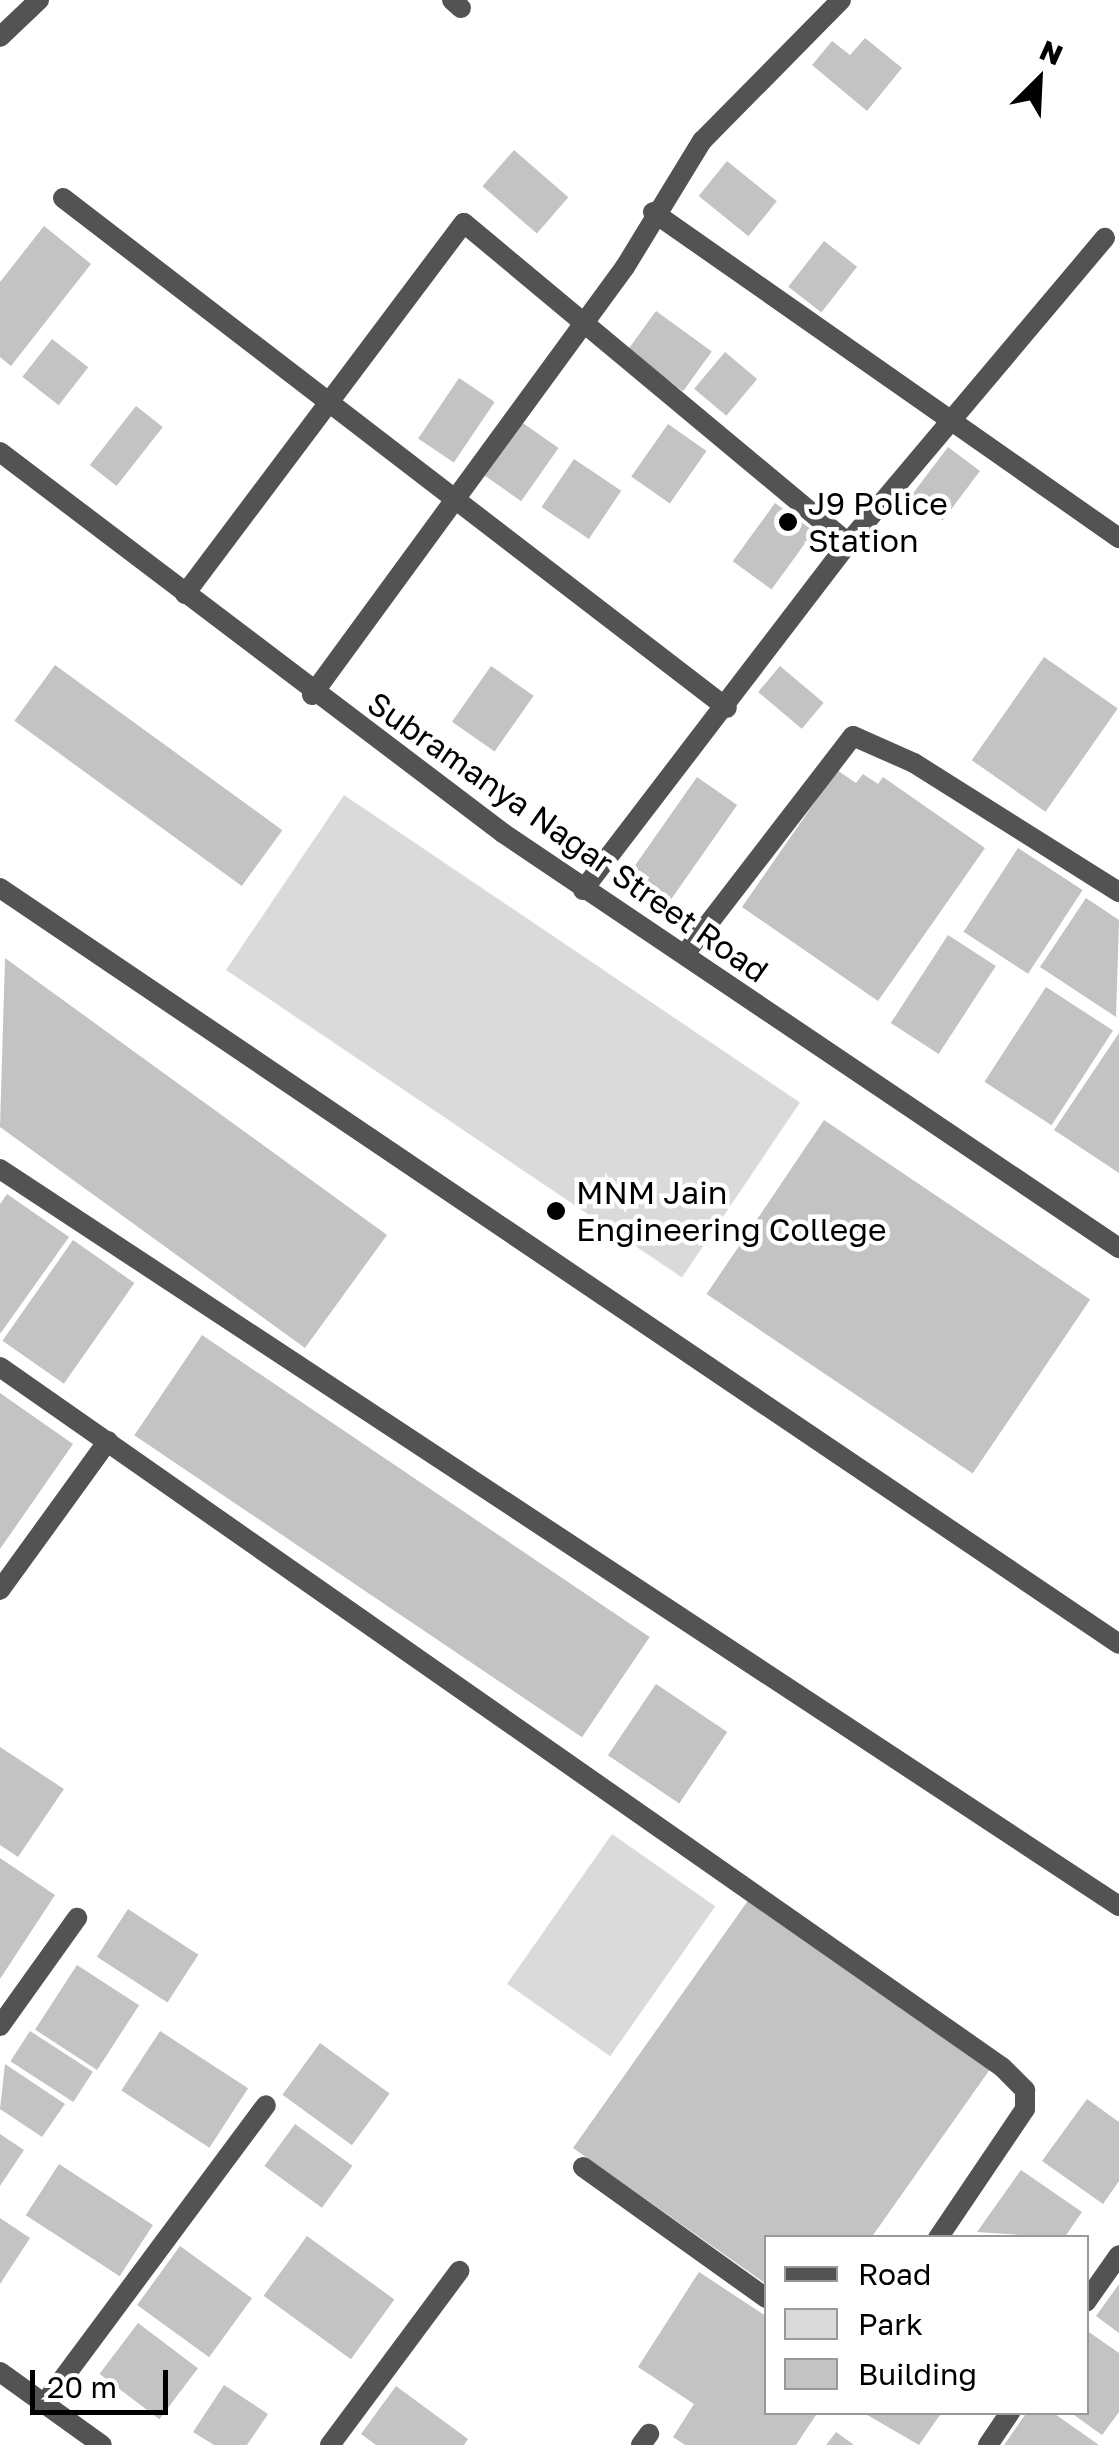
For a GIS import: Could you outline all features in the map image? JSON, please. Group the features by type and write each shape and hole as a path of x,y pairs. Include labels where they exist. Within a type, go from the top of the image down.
{"street":[{"path":"0,37 39,0"},
{"path":"312,695 582,328 702,141 841,0"},
{"path":"63,198 330,407 727,708"},
{"path":"653,212 946,425 1119,538"},
{"path":"185,594 330,407 464,223 582,328 848,543"},
{"path":"582,890 727,708 848,543 1105,238"},
{"name":"Subramanya Nagar Street Road","path":"0,452 312,695 582,890 685,954 1119,1248"},
{"path":"685,954 853,736 914,763 1119,892"},
{"path":"0,888 1119,1644"},
{"path":"0,1169 1119,1906"},
{"path":"0,1367 1002,2067 1025,2090 1025,2109 940,2235"},
{"path":"0,1590 108,1442"},
{"path":"0,2026 78,1918"},
{"path":"44,2404 266,2105"},
{"path":"583,2167 764,2297"},
{"path":"1089,2298 1119,2254"},
{"path":"330,2445 459,2271"},
{"path":"0,2372 102,2445"},
{"path":"988,2445 1008,2415"}],"green space":[{"path":"344,795 800,1103 682,1277 226,970"},
{"path":"612,1834 715,1906 610,2056 507,1984"}],"building":[{"path":"865,38 902,68 867,111 812,65 832,41 850,55"},
{"path":"514,150 568,197 537,233 483,186"},
{"path":"727,161 777,201 748,236 699,196"},
{"path":"44,226 91,264 11,366 0,357 0,282"},
{"path":"824,241 857,267 821,313 788,287"},
{"path":"656,311 712,352 683,391 627,351"},
{"path":"52,339 88,367 59,405 22,377"},
{"path":"725,352 757,379 726,416 694,389"},
{"path":"459,378 495,402 454,463 418,439"},
{"path":"136,406 163,427 117,486 90,465"},
{"path":"520,421 559,448 521,501 483,474"},
{"path":"668,424 707,451 670,503 631,476"},
{"path":"948,447 980,471 943,521 911,497"},
{"path":"574,459 621,491 589,539 542,507"},
{"path":"775,503 814,531 772,589 733,561"},
{"path":"1044,657 1118,709 1045,812 972,760"},
{"path":"55,665 282,830 242,886 14,721"},
{"path":"491,666 534,696 495,752 452,722"},
{"path":"780,666 824,703 802,729 758,692"},
{"path":"837,770 856,783 863,774 878,784 883,777 985,848 878,1001 742,907"},
{"path":"697,777 737,805 667,906 626,878"},
{"path":"1018,848 1083,890 1028,974 964,932"},
{"path":"1086,898 1119,920 1116,1017 1040,967"},
{"path":"948,935 996,966 939,1054 891,1023"},
{"path":"5,958 387,1235 305,1348 0,1127"},
{"path":"1046,987 1113,1031 1052,1125 984,1082"},
{"path":"1119,1033 1119,1173 1054,1130"},
{"path":"824,1120 1090,1300 973,1474 707,1294"},
{"path":"7,1194 69,1237 0,1334 0,1204"},
{"path":"73,1240 134,1283 64,1384 2,1341"},
{"path":"202,1335 650,1637 582,1737 134,1435"},
{"path":"0,1393 73,1444 0,1549"},
{"path":"656,1684 727,1732 679,1803 608,1755"},
{"path":"0,1747 64,1789 18,1857 0,1845"},
{"path":"0,1858 55,1895 0,1979"},
{"path":"752,1895 993,2065 873,2235 764,2235 764,2283 573,2148"},
{"path":"128,1909 198,1955 167,2003 97,1957"},
{"path":"77,1965 139,2005 97,2070 35,2030"},
{"path":"30,2031 93,2072 73,2102 10,2061"},
{"path":"160,2031 248,2088 209,2148 121,2091"},
{"path":"320,2043 390,2094 352,2145 282,2095"},
{"path":"5,2064 65,2104 42,2137 0,2109"},
{"path":"1087,2099 1119,2122 1119,2181 1103,2204 1042,2161"},
{"path":"295,2124 352,2166 322,2208 264,2166"},
{"path":"0,2134 24,2150 0,2186"},
{"path":"59,2164 153,2225 120,2276 26,2215"},
{"path":"1021,2170 1082,2212 1066,2235 977,2232"},
{"path":"0,2218 30,2238 0,2284"},
{"path":"307,2236 394,2299 351,2359 264,2296"},
{"path":"180,2246 252,2298 209,2357 137,2305"},
{"path":"699,2272 764,2315 764,2415 816,2415 796,2445 685,2445 673,2437 694,2404 638,2367"},
{"path":"1119,2284 1119,2333 1096,2316"},
{"path":"138,2323 198,2368 159,2419 99,2374"},
{"path":"1089,2332 1119,2353 1119,2412 1102,2435 1074,2415 1089,2415"},
{"path":"224,2385 268,2414 247,2445 214,2445 193,2432"},
{"path":"396,2386 468,2439 464,2445 376,2445 361,2434"},
{"path":"867,2415 940,2415 919,2445"},
{"path":"1025,2415 1056,2415 1099,2445 1004,2445"},
{"path":"836,2432 854,2445 826,2445"}],"place":[{"name":"J9 Police Station","path":"788,522"},
{"name":"MNM Jain Engineering College","path":"556,1211"}]}
